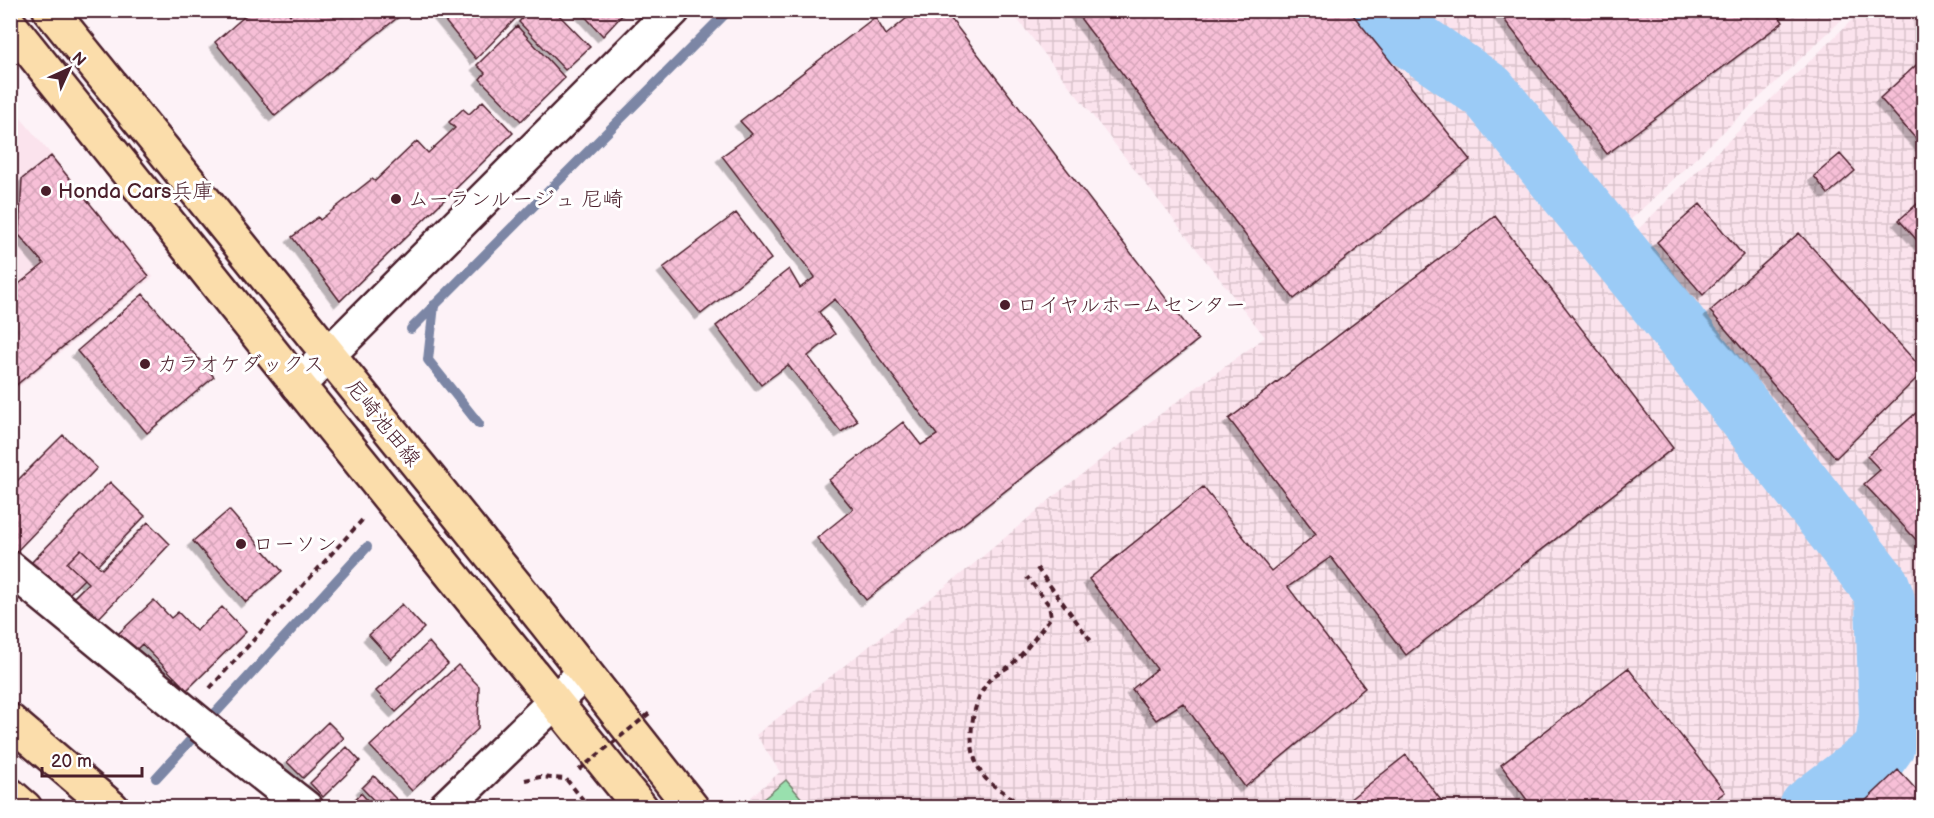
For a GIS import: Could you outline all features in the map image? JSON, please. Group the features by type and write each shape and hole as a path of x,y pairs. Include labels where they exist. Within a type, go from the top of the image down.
{"main road":[{"name":"尼崎池田線","path":"50,10 692,807"},
{"name":"尼崎池田線","path":"14,37 640,807"},
{"path":"10,721 112,807"},
{"path":"10,795 25,807"}],"street":[{"path":"298,385 673,10"},
{"path":"10,568 306,807"},
{"path":"445,807 584,673"}],"path":[{"path":"197,721 386,493"},
{"path":"1037,568 1091,641"},
{"path":"1019,807 1009,795 994,787 983,775 973,757 971,735 976,708 988,681 1013,664 1051,617 1049,604 1027,577"},
{"path":"570,764 579,770 651,712"},
{"path":"518,781 540,777 566,779 590,807"}],"shaded area":[{"path":"1011,11 1851,11 1606,243 1877,595 1885,710 1878,747 1802,807 758,808 751,797 780,772 756,735 970,567 1064,488 1265,337"},
{"path":"1861,11 1923,11 1923,729 1895,696 1895,609 1872,564 1623,244"},
{"name":"Honda Cars兵庫","path":"10,105 153,277 15,390 10,384"}],"green space":[{"path":"786,780 809,807 767,807 761,801"}],"building":[{"path":"252,10 286,10 290,15 296,10 407,10 275,116 215,42"},
{"path":"436,10 524,10 476,59"},
{"path":"529,10 554,10 590,47 565,70 519,22"},
{"path":"579,10 627,10 603,36"},
{"name":"ロイヤルホームセンター","path":"917,10 944,10 1198,340 866,600 817,538 853,509 829,480 903,422 921,445 937,435 835,299 819,312 835,334 808,356 858,421 841,432 788,365 761,385 716,326 789,269 800,288 815,277 722,156 752,134 740,121 875,17 886,35"},
{"path":"1074,10 1349,10 1470,160 1294,299"},
{"path":"1497,10 1775,10 1783,22 1607,154"},
{"path":"517,26 565,78 521,121 480,79 485,73 477,65"},
{"path":"1924,58 1924,148 1880,98"},
{"name":"ムーランルージュ 尼崎","path":"483,101 513,133 340,301 292,237 318,217 320,220 372,179 375,181 417,141 428,153 455,128 449,122 463,109 469,114"},
{"path":"1840,154 1855,171 1828,194 1814,176"},
{"name":"Honda Cars兵庫","path":"51,156 149,276 15,386 10,381 10,291 44,264 19,235 22,179"},
{"path":"1924,198 1924,248 1899,220"},
{"path":"1700,204 1743,255 1703,295 1657,242"},
{"path":"736,213 771,259 701,314 663,268"},
{"path":"1495,216 1673,448 1406,655 1331,557 1288,587 1365,688 1245,787 1183,703 1156,720 1132,689 1157,669 1089,579 1203,487 1271,571 1316,534 1229,419"},
{"path":"1799,233 1924,371 1836,458 1710,311"},
{"name":"カラオケダックス","path":"143,294 214,377 147,433 77,351"},
{"path":"1924,406 1924,548 1864,484 1880,470 1867,456"},
{"path":"63,435 97,468 14,554 10,550 10,488"},
{"path":"110,482 145,516 98,565 81,549 67,563 84,579 65,598 30,564"},
{"path":"229,510 282,571 246,602 193,541"},
{"path":"148,522 170,544 97,620 74,597 88,583 67,563 81,549 102,569"},
{"path":"154,600 171,618 178,612 196,631 222,607 246,632 187,690 142,644 135,651 118,634"},
{"path":"402,604 424,628 391,659 369,635"},
{"path":"429,642 448,664 396,712 376,691"},
{"path":"458,665 479,686 478,729 412,791 370,746"},
{"path":"1628,668 1725,792 1703,808 1533,808 1501,765"},
{"path":"328,722 344,738 303,778 287,762"},
{"path":"347,747 360,761 323,797 310,783"},
{"path":"1406,755 1447,808 1339,808"},
{"path":"1898,770 1924,798 1924,808 1858,808"},
{"path":"374,776 398,801 391,808 381,808 362,788"},
{"path":"361,793 374,808 347,808"}],"waterway":[{"path":"411,329 729,10"},
{"path":"1370,10 1488,92 1661,305 1880,586 1885,600 1889,717 1885,745 1877,756 1809,808"},
{"path":"434,305 428,360 479,424"},
{"path":"156,778 367,547"}],"place":[{"name":"Honda Cars兵庫","path":"46,191"},
{"name":"ムーランルージュ 尼崎","path":"396,199"},
{"name":"ロイヤルホームセンター","path":"1005,305"},
{"name":"カラオケダックス","path":"145,364"},
{"name":"ローソン","path":"241,544"}]}
